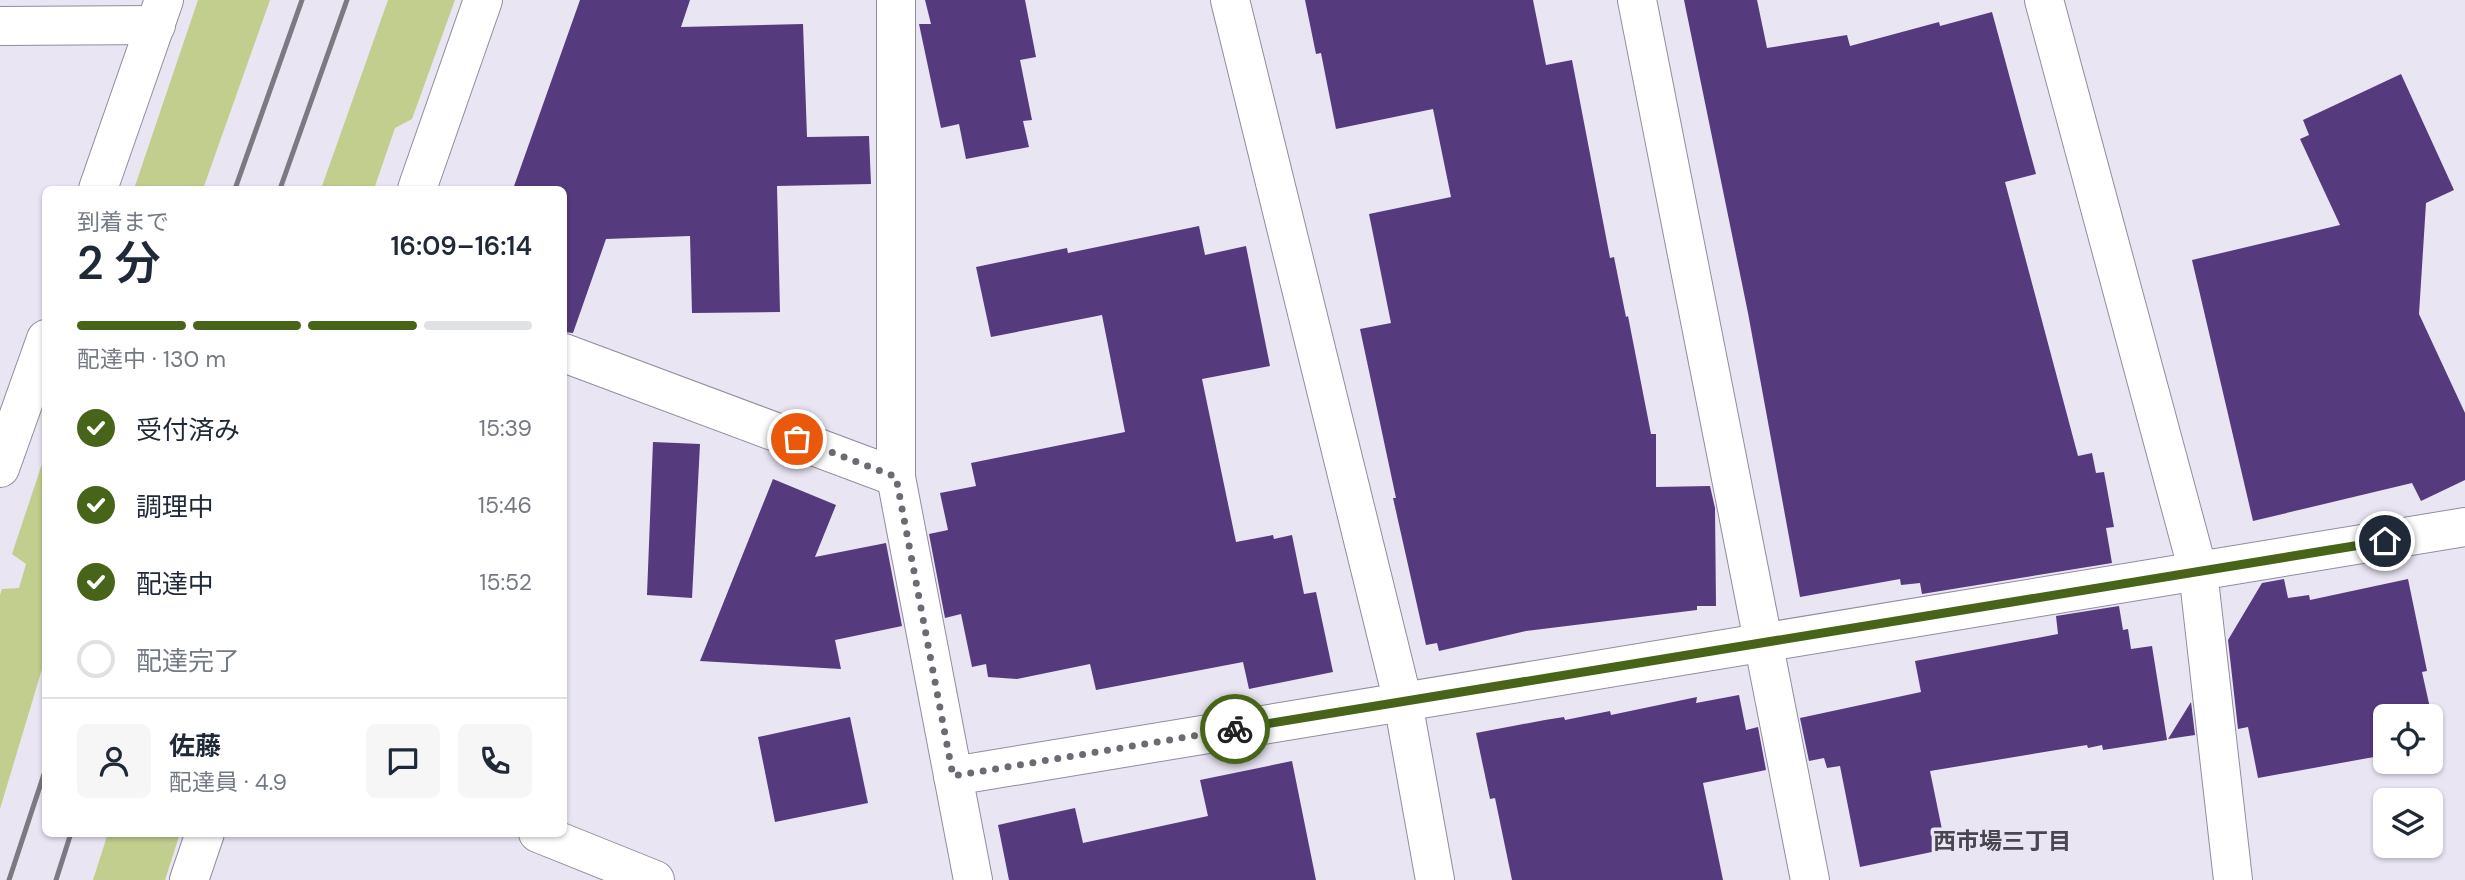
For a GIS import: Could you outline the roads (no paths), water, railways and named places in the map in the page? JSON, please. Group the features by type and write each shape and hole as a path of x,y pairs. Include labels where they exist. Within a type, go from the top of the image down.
{"street":[{"path":"418,186 483,0"},
{"path":"896,0 896,477 973,880"},
{"path":"1230,0 1403,702 1435,880"},
{"path":"1637,0 1810,880"},
{"path":"2043,0 2197,571 2234,880"},
{"path":"0,26 160,13 99,186"},
{"path":"0,468 42,349"},
{"path":"567,354 896,477"},
{"path":"953,776 2465,527"},
{"path":"189,880 204,837"},
{"path":"548,837 655,880"}],"railway":[{"path":"236,186 302,0"},
{"path":"281,186 347,0"},
{"path":"9,880 42,780"},
{"path":"56,880 70,837"}],"district":[{"name":"西市場三丁目","path":"2002,841"}]}
